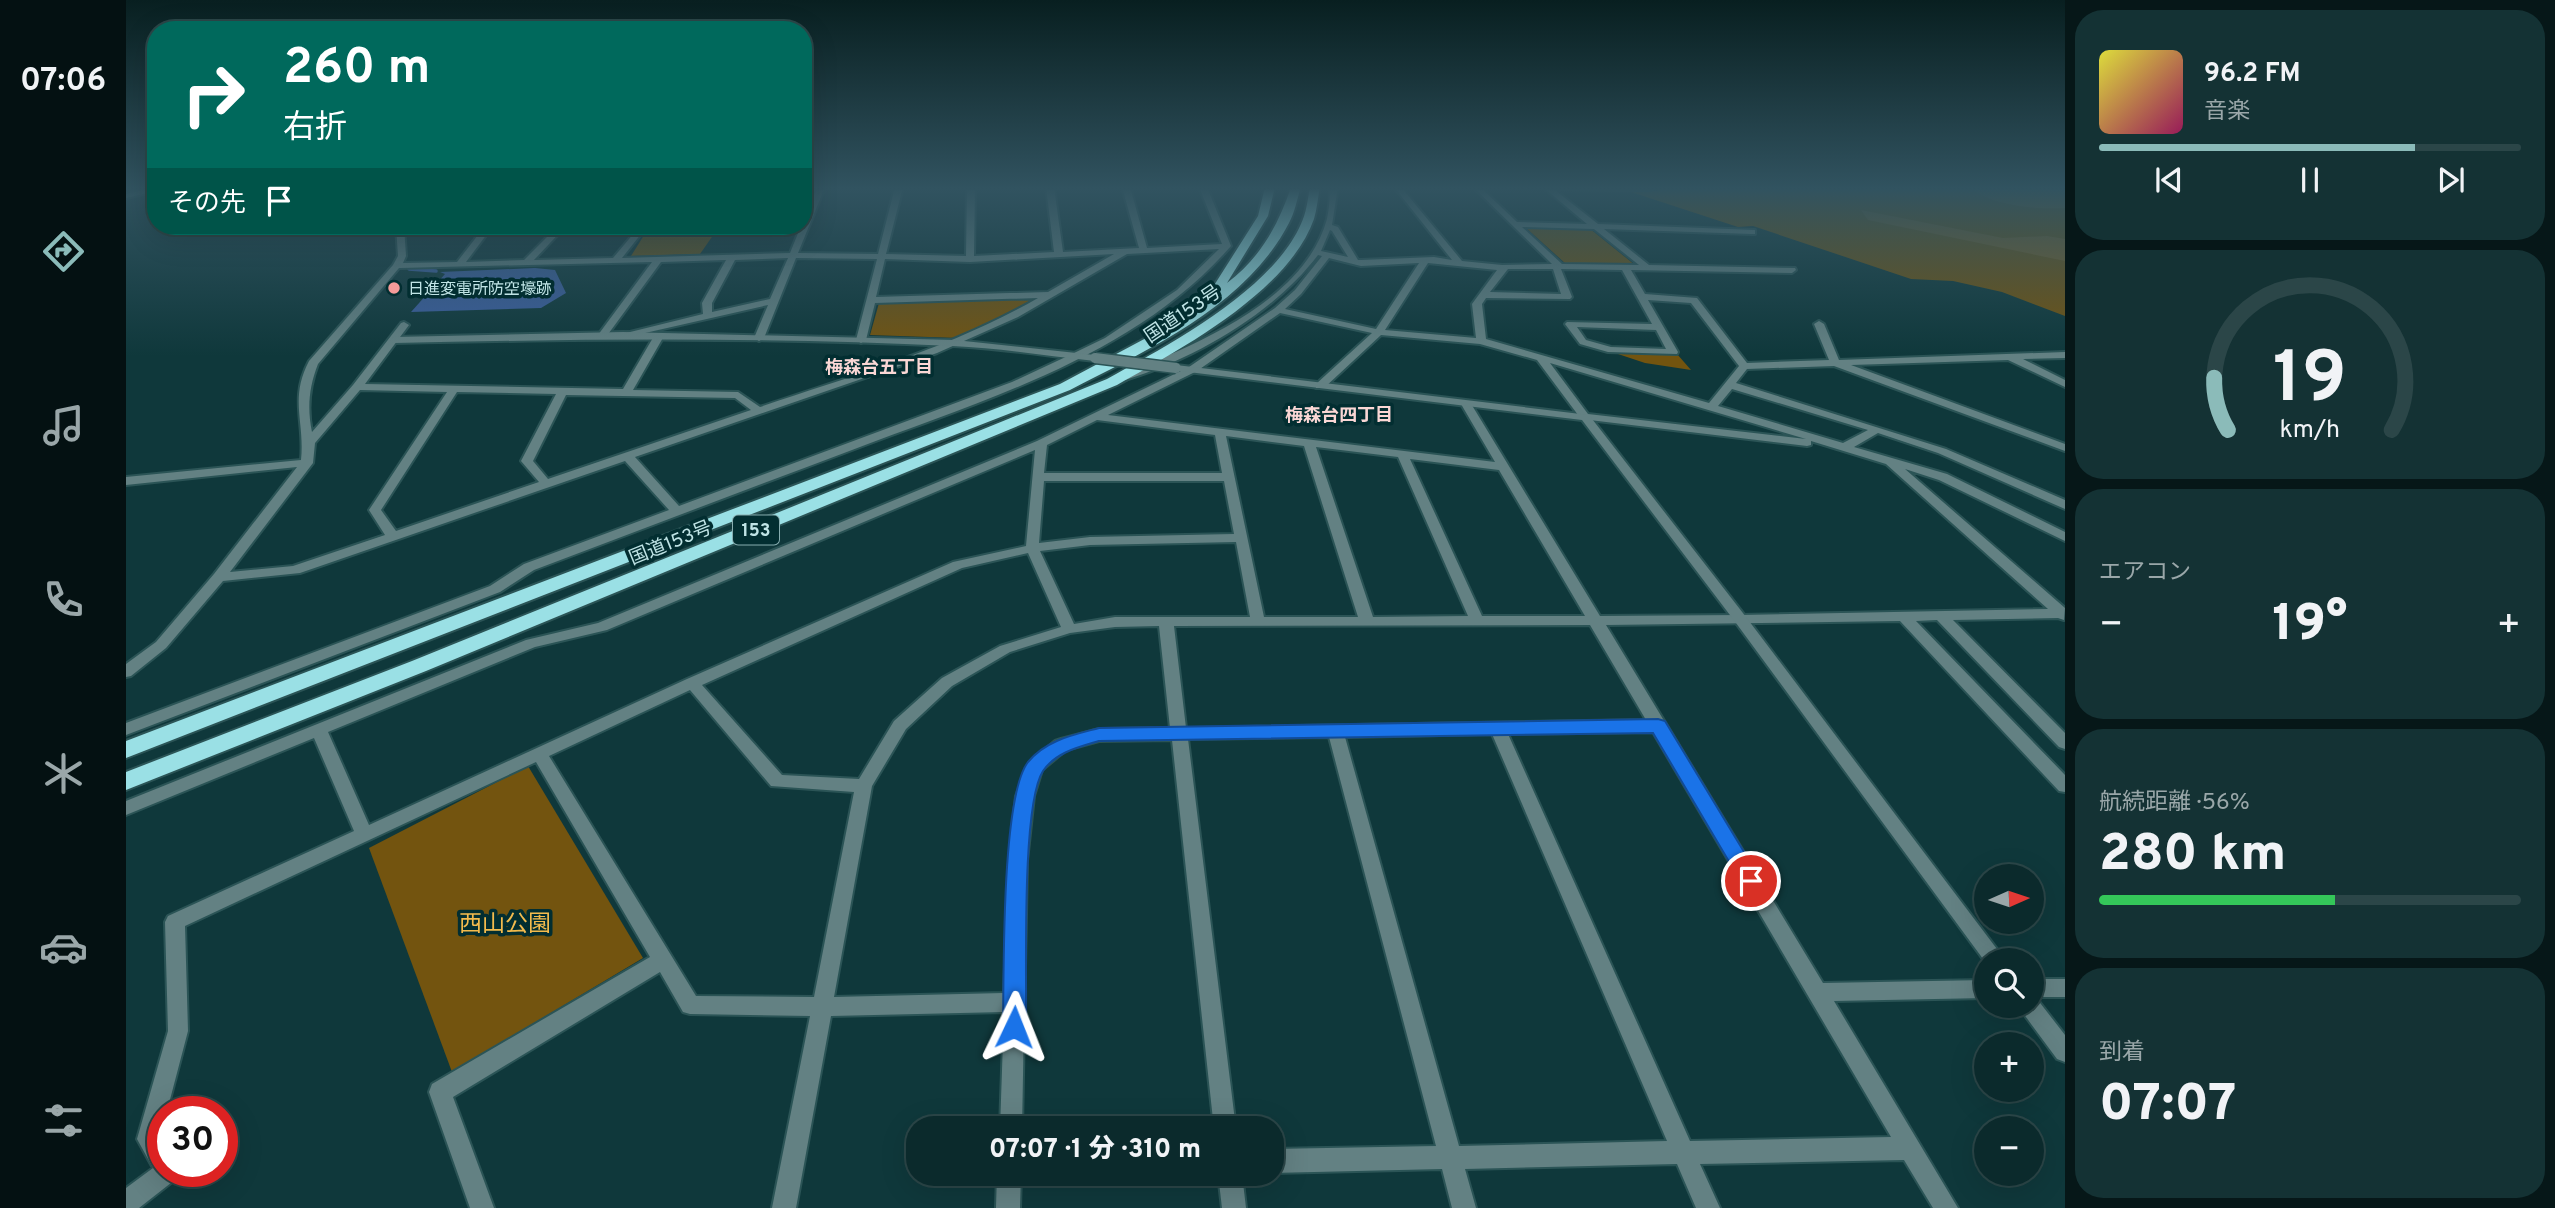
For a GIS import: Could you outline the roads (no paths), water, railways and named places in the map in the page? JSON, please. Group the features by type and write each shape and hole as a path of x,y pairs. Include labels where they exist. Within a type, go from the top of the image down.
{"highway":[{"path":"1210,303 1246,243"},
{"name":"国道153号","path":"126,750 1065,387 1129,354 1210,303 1273,243"},
{"name":"国道153号","path":"126,781 419,666 1112,383 1201,330 1266,278 1296,243"}],"street":[{"path":"126,672 161,645 219,577 307,463 309,442 301,417 313,363 397,266 402,256 401,243"},
{"path":"460,264 476,243"},
{"path":"528,261 545,243"},
{"path":"617,258 629,243"},
{"path":"759,338 800,243"},
{"path":"861,340 886,243"},
{"path":"970,243 970,259"},
{"path":"1057,243 1059,255"},
{"path":"1142,243 1144,251"},
{"path":"1112,383 1182,355 1221,335 1275,296 1293,279 1320,243"},
{"path":"1344,243 1354,260"},
{"path":"1443,243 1459,263"},
{"path":"1485,295 1567,297 1558,267 1535,243"},
{"path":"1615,243 1646,267"},
{"path":"397,266 617,258 795,256 970,259 1227,246"},
{"path":"126,729 495,589 529,567 1016,384 1108,340 1171,299 1227,246"},
{"path":"704,257 709,248"},
{"path":"1316,251 1362,263 1425,261 1503,268 1792,270"},
{"path":"219,577 295,570 955,343 1053,295 1124,252"},
{"path":"126,808 531,643 602,627 1098,417 1193,369 1278,310 1298,292 1328,254"},
{"path":"708,315 707,303 732,257"},
{"path":"603,335 659,258"},
{"path":"1320,386 1379,332 1425,261"},
{"path":"1481,341 1477,304 1503,268"},
{"path":"1625,268 1673,352 1611,350 1583,342 1570,324 1658,327"},
{"path":"870,300 1053,295"},
{"path":"1641,297 1694,300 1744,366"},
{"path":"623,335 775,301"},
{"path":"1278,310 1379,332 1481,341 1713,407 1943,477 2065,537"},
{"path":"1819,324 1835,363 2065,448"},
{"path":"309,442 357,387 404,325"},
{"path":"394,340 623,335 955,343 1845,447 1877,429"},
{"path":"626,393 659,336"},
{"path":"1744,366 2065,355"},
{"path":"2009,357 2065,384"},
{"path":"1541,358 1986,948"},
{"path":"1713,407 1744,366"},
{"path":"1730,385 1942,451 2065,505"},
{"path":"357,387 738,395 759,411"},
{"path":"393,537 375,510 454,390"},
{"path":"547,485 527,461 562,392"},
{"path":"1466,404 1946,1208"},
{"path":"1098,417 1504,467"},
{"path":"1220,432 1258,622"},
{"path":"1041,443 1032,548 1069,629"},
{"path":"1309,443 1367,621"},
{"path":"1402,454 1477,621"},
{"path":"628,457 677,512"},
{"path":"1889,461 2064,614"},
{"path":"126,481 307,463"},
{"path":"1038,477 1229,477"},
{"path":"160,1096 178,1031 174,922 692,683 958,565 1032,548 1090,541 1241,538"},
{"path":"784,1208 864,786 900,724 947,682 1004,649 1069,629 1115,622 1741,620 2064,614"},
{"path":"1940,615 2065,743"},
{"path":"1903,616 2065,786"},
{"path":"418,639 419,618"},
{"path":"1166,622 1224,1116"},
{"path":"419,666 449,675"},
{"path":"692,683 776,781 864,786"},
{"path":"1011,1116 1018,861 1024,796 1035,767 1061,745 1099,735 1658,726"},
{"path":"318,728 364,834"},
{"path":"1498,729 1708,1208"},
{"path":"1336,732 1464,1208"},
{"path":"539,754 690,1005 821,1007 1015,1002"},
{"path":"482,1208 440,1092 663,960"},
{"path":"2044,988 2065,988"},
{"path":"1817,992 1974,989"},
{"path":"2039,1018 2065,1052"},
{"path":"1284,1161 1910,1148"},
{"path":"1008,1208 1009,1186"},
{"path":"1231,1186 1234,1208"},
{"path":"126,1203 147,1187"}],"water":[{"path":"535,268 555,270 566,293 541,308 411,312 445,274 440,272"}],"waterway":[{"path":"409,269 436,271"}],"place":[{"name":"日進変電所防空壕跡","path":"394,288"}],"district":[{"name":"梅森台五丁目","path":"879,367"},
{"name":"梅森台四丁目","path":"1339,415"}],"park label":[{"name":"西山公園","path":"505,923"}]}
